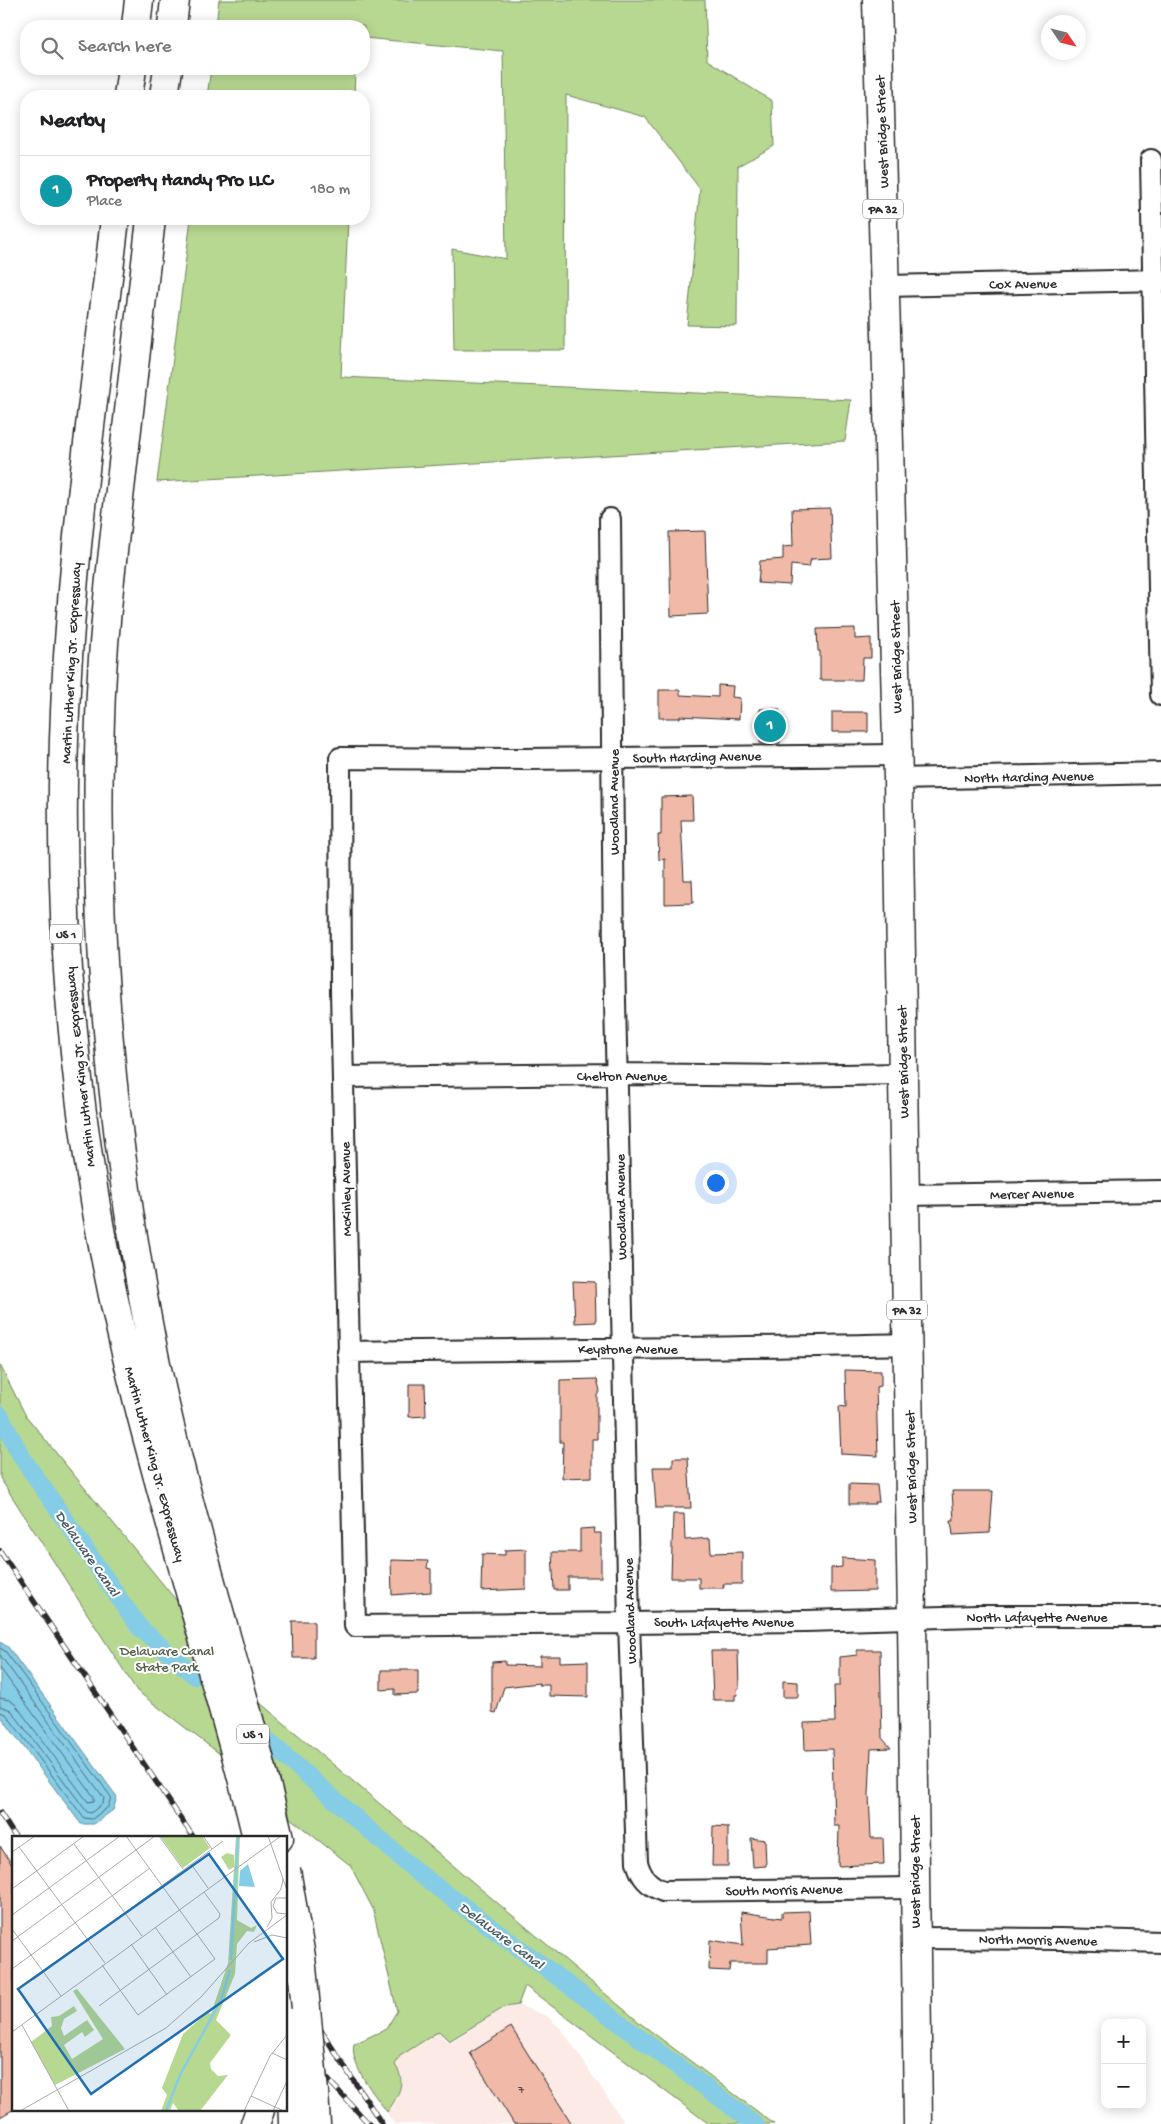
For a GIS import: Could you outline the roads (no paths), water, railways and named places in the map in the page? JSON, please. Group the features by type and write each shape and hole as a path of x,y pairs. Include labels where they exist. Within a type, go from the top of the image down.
{"main road":[{"path":"137,20 139,0"},
{"path":"173,20 175,0"},
{"name":"West Bridge Street","path":"877,0 898,767 918,2124"},
{"path":"129,90 131,75"},
{"path":"165,90 167,75"},
{"name":"Martin Luther King Jr. Expressway","path":"114,225 79,533 68,654 64,777 67,960 78,1082 106,1263 133,1382 278,1836"},
{"name":"Martin Luther King Jr. Expressway","path":"150,225 115,537 100,716 99,837 102,958 118,1127 147,1318 214,1634 240,1771 256,1836"},
{"path":"288,1882 302,1965 303,2092 293,2124"},
{"path":"288,2030 303,2092 316,2124"},
{"path":"255,2124 259,2112"}],"street":[{"path":"1151,160 1157,280 1161,694"},
{"name":"Cox Avenue","path":"886,286 1157,280"},
{"name":"Woodland Avenue","path":"610,519 617,1074 629,1622 637,1862 640,1873 646,1882 654,1888"},
{"name":"McKinley Avenue","path":"348,758 340,758 343,1077 355,1626"},
{"name":"South Harding Avenue","path":"348,758 525,760 613,758 898,767"},
{"name":"North Harding Avenue","path":"898,767 1161,773"},
{"name":"Chelton Avenue","path":"343,1077 617,1074 773,1076 902,1074"},
{"name":"Mercer Avenue","path":"904,1195 1161,1191"},
{"name":"Keystone Avenue","path":"348,1352 767,1348 907,1344"},
{"name":"North Lafayette Avenue","path":"912,1618 1161,1616"},
{"name":"South Lafayette Avenue","path":"355,1626 912,1618"},
{"name":"South Morris Avenue","path":"654,1888 663,1890 914,1888"},
{"name":"North Morris Avenue","path":"915,1938 1161,1942"}],"water":[{"path":"0,1642 8,1647 117,1797 113,1810 94,1824 81,1824 0,1715"}],"waterway":[{"name":"Delaware Canal","path":"0,1415 21,1456 139,1627 195,1676"},
{"name":"Delaware Canal","path":"260,1734 417,1872 755,2124"}],"railway":[{"path":"0,1551 193,1836"},
{"path":"0,1813 15,1836"},
{"path":"288,1980 382,2124"},
{"path":"288,2036 369,2124"}],"place":[{"name":"Property Handy Pro LLC","path":"770,726"}],"park label":[{"name":"Delaware Canal State Park","path":"167,1658"}]}
